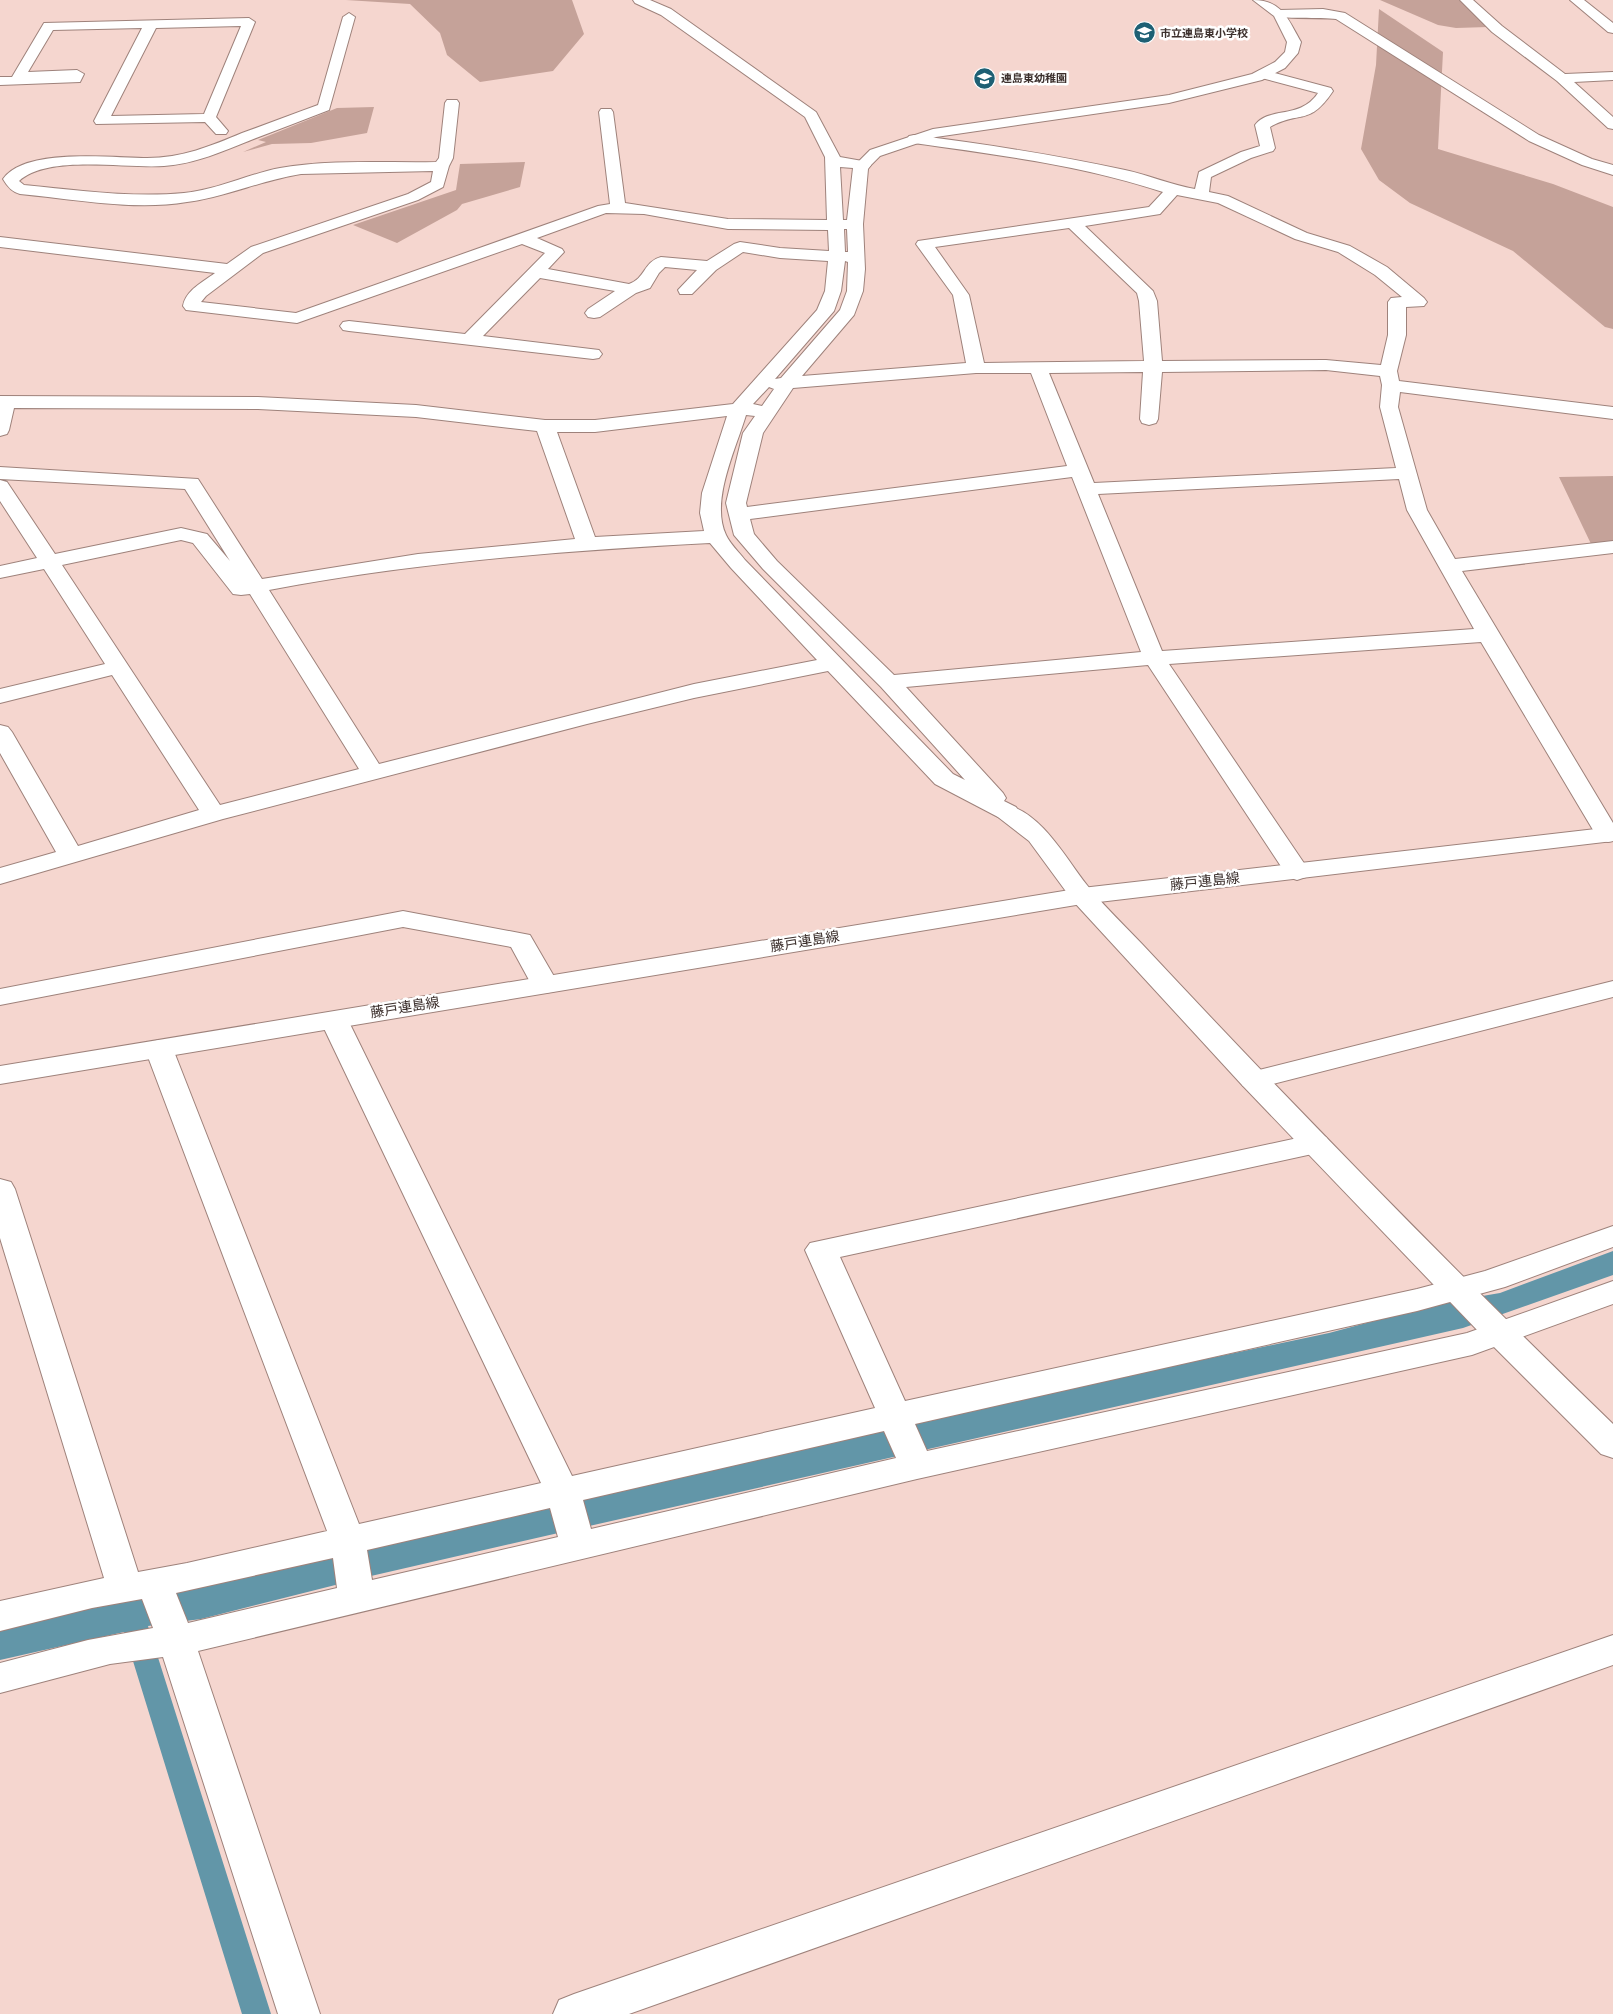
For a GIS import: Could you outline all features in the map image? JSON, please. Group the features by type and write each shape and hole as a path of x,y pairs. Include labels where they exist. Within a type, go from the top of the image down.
{"street":[{"path":"639,0 666,12 810,114 832,157 834,225 846,257 855,291 848,311 787,383 753,433 736,503 744,535 770,565 883,676 1007,812 1038,836 1082,896 1253,1080 1459,1292 1613,1445"},
{"path":"660,0 666,12"},
{"path":"1007,812 944,779 738,564 714,530 710,513 712,493 739,409 825,311 846,257 855,224 860,168 875,153 933,133 1169,99 1220,87 1263,74 1280,65 1291,53 1294,42 1279,14 1259,0"},
{"path":"1466,0 1498,30 1562,78 1613,125"},
{"path":"1576,0 1613,29"},
{"path":"1279,14 1323,13 1340,16 1534,138 1586,162 1613,170"},
{"path":"349,17 324,107 204,154 162,162 64,161 44,163 16,174 11,179 20,189 137,200 186,198 206,195 277,173 301,169 441,166"},
{"path":"0,81 75,79 78,74 18,76 49,26 249,22 209,118"},
{"path":"151,24 100,121 209,118 232,143"},
{"path":"1201,194 1204,187 1204,175 1246,155 1268,148 1262,125 1270,119 1298,116 1320,102 1326,90 1263,74"},
{"path":"1562,78 1613,76"},
{"path":"452,103 446,158 441,166 438,184 433,188 413,197 257,250 200,292 193,300 192,306 297,318 604,209 618,207 710,222 753,225 855,224"},
{"path":"606,112 618,207"},
{"path":"914,139 1020,154 1127,174 1173,190 1222,199 1301,236 1344,248 1381,271 1418,302 1397,302 1397,334 1389,378 1389,407 1417,510 1488,635 1610,834"},
{"path":"832,161 863,165"},
{"path":"976,368 961,295 924,244 1154,211 1173,190"},
{"path":"1073,223 1145,291 1148,301 1153,365 1149,419"},
{"path":"470,340 556,252 523,238"},
{"path":"0,242 231,270"},
{"path":"686,290 710,266 740,247 846,257"},
{"path":"594,313 630,289 644,284 652,270 661,262 710,266"},
{"path":"537,272 630,289"},
{"path":"349,326 593,354"},
{"path":"760,385 976,368 1326,365 1389,378 1613,413"},
{"path":"1038,368 1154,658 1297,872"},
{"path":"0,430 3,401 268,404 416,411 546,426 595,426 739,409 768,412"},
{"path":"546,426 587,543"},
{"path":"0,572 181,534 200,538 241,589 392,564 714,530 740,517 1079,470"},
{"path":"0,472 191,483 373,773"},
{"path":"1086,489 1406,473"},
{"path":"0,486 214,814"},
{"path":"1448,566 1613,546"},
{"path":"0,876 214,814 694,691 840,669 883,676 1488,635"},
{"path":"0,696 118,668"},
{"path":"0,732 71,856"},
{"name":"藤戸連島線","path":"0,1075 1082,896 1610,834"},
{"path":"0,998 403,919 521,941 545,985"},
{"path":"1253,1080 1613,989"},
{"path":"334,1020 564,1494 576,1539"},
{"path":"159,1049 348,1543 356,1590"},
{"path":"914,1461 821,1250 1316,1144"},
{"path":"0,1189 146,1587 168,1636 299,2014"},
{"path":"0,1616 146,1587 348,1543 1459,1292 1613,1236"},
{"path":"0,1678 356,1590 914,1461 1472,1343 1496,1329 1613,1292"},
{"path":"574,2014 1613,1650"}],"shaded area":[{"path":"346,0 572,0 584,34 553,71 480,82 447,55 440,33 410,4"},
{"path":"1380,0 1459,0 1488,27 1456,28 1438,25"},
{"path":"1379,9 1443,52 1438,149 1553,184 1613,207 1613,329 1605,327 1513,251 1410,203 1379,180 1361,149 1376,65"},
{"path":"374,107 367,133 311,143 272,144 243,152 266,142 258,140 337,108"},
{"path":"525,162 520,187 462,204 457,210 397,243 353,225 456,190 460,164"},
{"path":"1613,476 1613,543 1592,546 1559,477"}],"water":[{"path":"1613,1251 1613,1275 1463,1328 371,1576 201,1619 148,1626 271,2014 242,2014 124,1632 0,1660 0,1626 913,1421 1329,1333 1441,1303 1500,1293"}],"place":[{"name":"市立連島東小学校","path":"1144,33"},
{"name":"連島東幼稚園","path":"985,78"}]}
